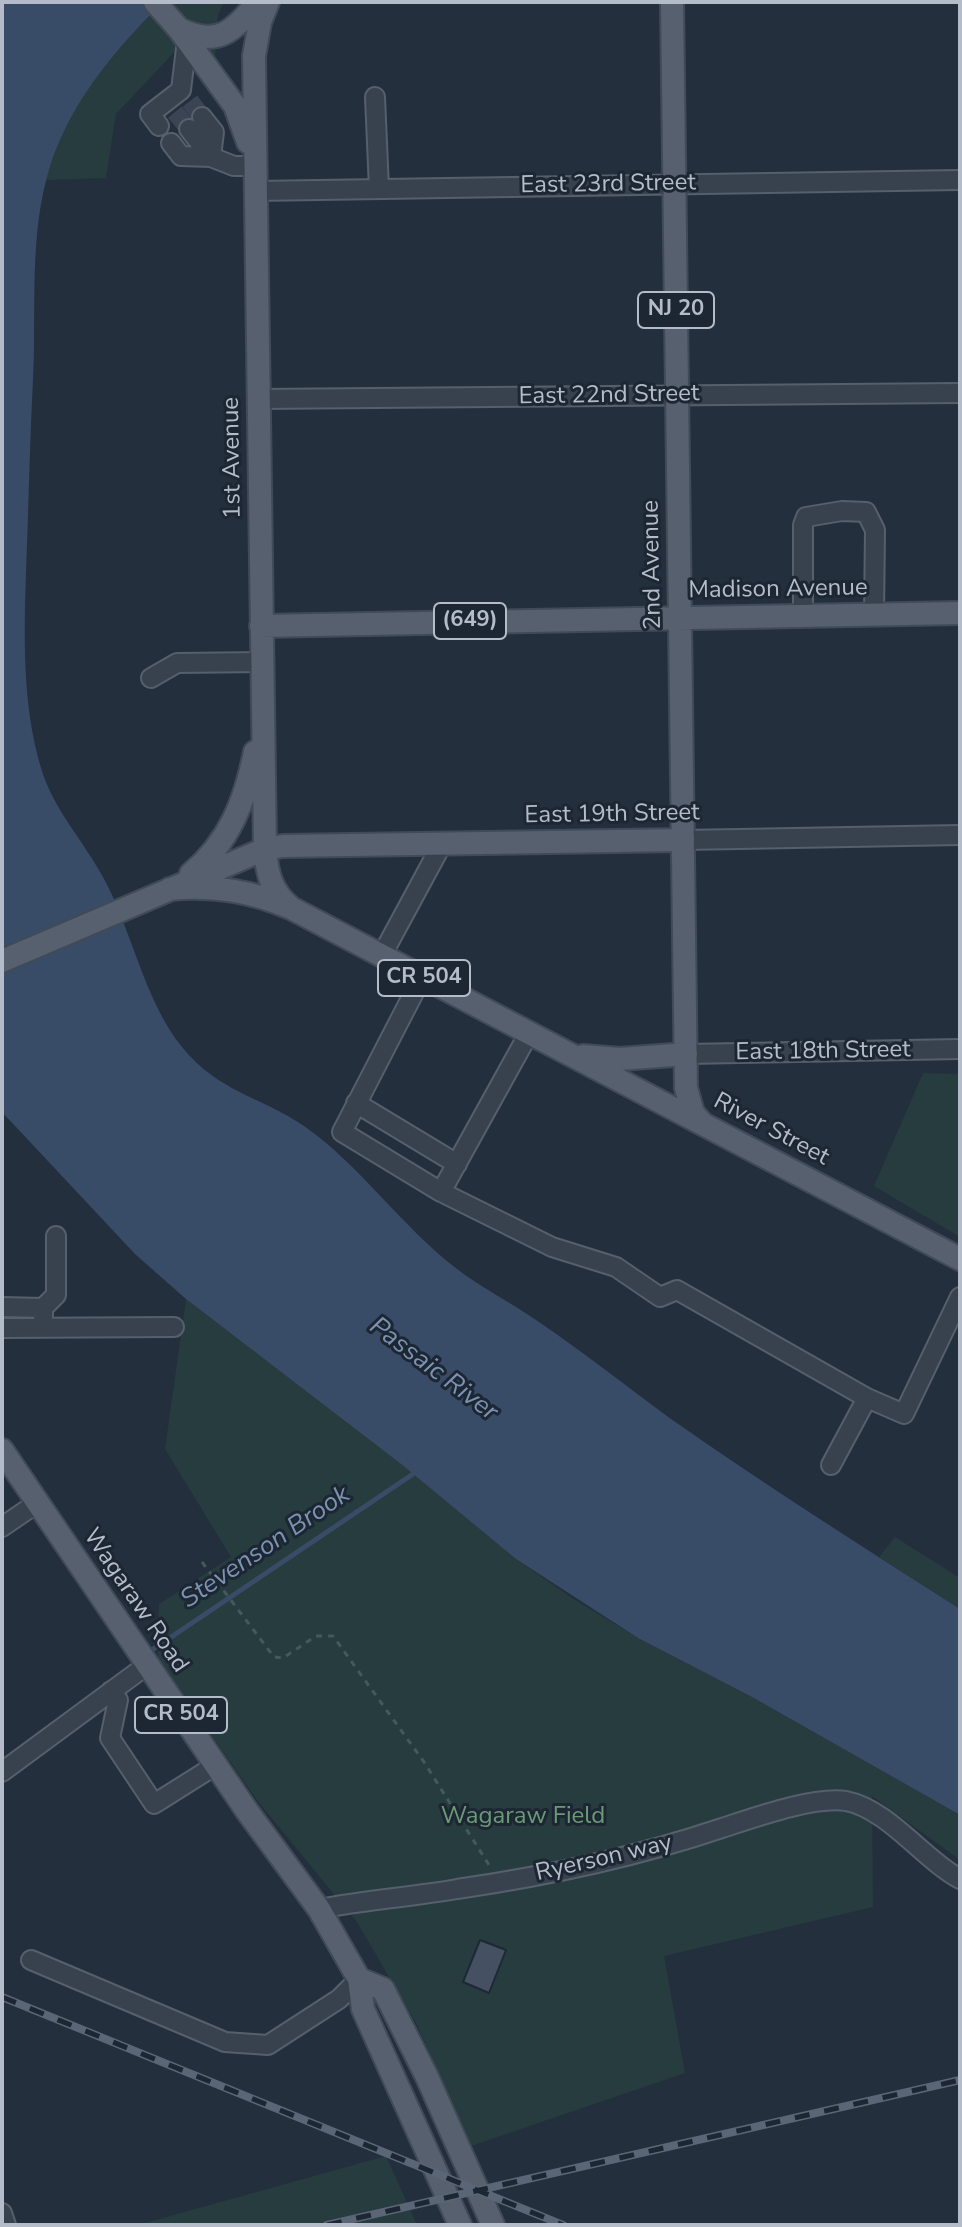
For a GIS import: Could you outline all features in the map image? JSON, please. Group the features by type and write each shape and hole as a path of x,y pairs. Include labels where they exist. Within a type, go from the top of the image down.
{"main road":[{"path":"155,2 235,106 247,139 254,177"},
{"path":"183,35 206,38 228,33 258,2"},
{"name":"1st Avenue","path":"268,2 260,22 254,56 265,849 274,890 291,908"},
{"name":"2nd Avenue","path":"672,2 686,1054 688,1102 702,1123"},
{"name":"Madison Avenue","path":"261,626 960,613"},
{"name":"CR 504","path":"2,961 170,889 209,857 235,821 250,776 262,695"},
{"name":"East 19th Street","path":"170,889 265,849 283,846 683,840"},
{"name":"River Street","path":"170,889 243,891 291,908 960,1259"},
{"name":"River Street","path":"557,1048 601,1059 652,1059 686,1054"},
{"name":"Wagaraw Road","path":"2,1450 216,1765 319,1909 359,1979 363,2009 460,2225"},
{"name":"Wagaraw Road","path":"359,1979 383,1989 427,2077 493,2225"}],"street":[{"path":"159,126 150,114 178,101 183,35"},
{"path":"375,97 379,189"},
{"path":"196,123 211,157"},
{"name":"East 23rd Street","path":"171,143 181,156 211,157 254,177 379,189 960,180"},
{"name":"East 22nd Street","path":"258,399 960,393"},
{"path":"803,615 803,525 806,517 842,511 866,512 875,530 874,614"},
{"path":"151,678 177,663 262,662"},
{"name":"East 19th Street","path":"683,840 960,835"},
{"path":"382,955 442,844"},
{"path":"422,977 342,1132 441,1192 552,1247 616,1267 660,1297 677,1290 867,1398 904,1414 960,1297"},
{"path":"441,1192 529,1033"},
{"name":"East 18th Street","path":"686,1054 960,1049"},
{"path":"356,1103 457,1164"},
{"path":"43,1328 43,1308 56,1295 56,1236"},
{"path":"2,1307 43,1308"},
{"path":"2,1328 174,1327"},
{"path":"831,1465 867,1398"},
{"path":"2,1527 37,1503"},
{"path":"2,1772 147,1665"},
{"path":"111,1691 118,1700 110,1738 154,1804 216,1765"},
{"name":"Ryerson way","path":"319,1909 500,1882 659,1850 744,1820 810,1803 846,1801 883,1818 960,1879"},
{"path":"31,1960 225,2042 268,2045 339,1999 359,1979"},
{"path":"2,2213 6,2225"}],"path":[{"path":"202,1562 274,1657 283,1658 316,1636 333,1636 424,1762 500,1882"}],"green space":[{"path":"163,2 224,2 218,15 214,72 182,44 116,114 106,178 45,180 65,128 85,93 122,46"},
{"path":"923,1073 960,1074 960,1237 874,1186"},
{"name":"Wagaraw Field","path":"186,1299 401,1464 516,1559 572,1598 638,1638 752,1697 960,1815 960,1860 872,1796 873,1907 664,1956 685,2073 471,2146 416,2023 357,1922 259,1803 158,1658 159,1604 231,1557 165,1449"},
{"path":"895,1537 960,1578 960,1609 879,1557"},
{"path":"386,2156 417,2225 138,2225"}],"water":[{"name":"Passaic River","path":"2,2 163,2 123,45 87,91 55,151 41,204 35,257 25,621 30,720 46,783 113,897 158,1009 169,1029 196,1062 225,1084 288,1116 325,1142 417,1234 457,1269 526,1313 742,1468 960,1609 960,1815 752,1697 638,1638 516,1559 401,1464 186,1299 135,1254 2,1112"}],"building":[{"path":"480,1940 506,1950 489,1993 463,1982"}],"waterway":[{"name":"Stevenson Brook","path":"146,1654 413,1474"}],"tunnel":[{"path":"190,101 202,117"},
{"path":"175,112 189,129"}],"railway":[{"path":"2,1997 563,2225"},
{"path":"327,2225 960,2080"}]}
